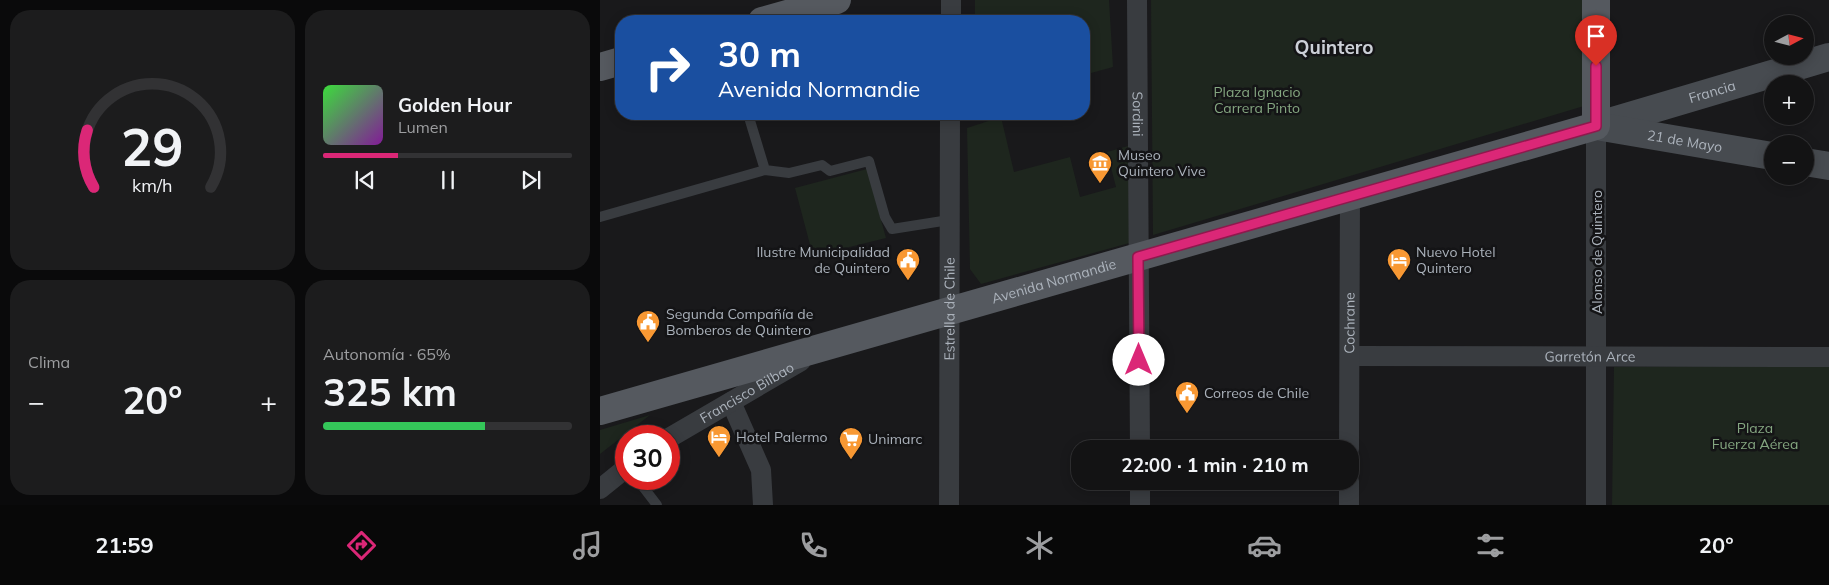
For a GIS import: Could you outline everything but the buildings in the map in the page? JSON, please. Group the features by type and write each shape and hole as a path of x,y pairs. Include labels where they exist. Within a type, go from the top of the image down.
{"main road":[{"path":"783,15 837,0"},
{"name":"Alonso de Quintero","path":"1596,0 1596,126"},
{"path":"600,67 615,63"},
{"name":"Avenida Normandie","path":"600,411 1596,126"}],"street":[{"path":"951,0 951,15"},
{"name":"Sordini","path":"1137,0 1140,440"},
{"name":"Francia","path":"1596,126 1829,57"},
{"name":"Estrella de Chile","path":"949,505 950,120"},
{"name":"21 de Mayo","path":"1596,126 1764,155"},
{"name":"Alonso de Quintero","path":"1596,126 1596,505"},
{"path":"1814,164 1829,166"},
{"name":"Cochrane","path":"1350,196 1350,440"},
{"name":"Francisco Bilbao","path":"680,432 825,346"},
{"name":"Garretón Arce","path":"1351,356 1829,356"},
{"path":"731,402 761,470 763,505"},
{"path":"600,489 615,477"},
{"path":"1140,490 1140,505"},
{"path":"1349,490 1349,505"}],"lane":[{"path":"750,120 764,170"},
{"path":"600,218 764,170 789,173 822,165 830,170 869,161 885,217 892,228 949,220"},
{"path":"646,490 657,505"}],"green space":[{"path":"975,0 1109,0 1113,67 1090,73 1090,15 975,15"},
{"name":"Plaza Ignacio Carrera Pinto","path":"1151,0 1583,0 1584,106 1153,235"},
{"path":"992,120 1002,120 1014,172 1070,157 1080,197 1116,187 1107,152 1128,146 1133,242 981,284 970,269 967,128"},
{"path":"867,169 886,238 813,256 795,188"},
{"name":"Plaza Fuerza Aérea","path":"1829,365 1829,505 1612,505 1614,367"},
{"path":"650,415 637,425 617,425"},
{"path":"615,426 615,442 600,454 600,430"}],"place":[{"name":"Museo Quintero Vive","path":"1100,184"},
{"name":"Ilustre Municipalidad de Quintero","path":"908,281"},
{"name":"Nuevo Hotel Quintero","path":"1399,281"},
{"name":"Segunda Compañía de Bomberos de Quintero","path":"648,343"},
{"name":"Correos de Chile","path":"1187,414"},
{"name":"Hotel Palermo","path":"719,458"},
{"name":"Unimarc","path":"851,460"}],"district":[{"name":"Quintero","path":"1334,47"}],"route":[{"path":"1139,360 1138,257 1596,126 1596,66"}]}
